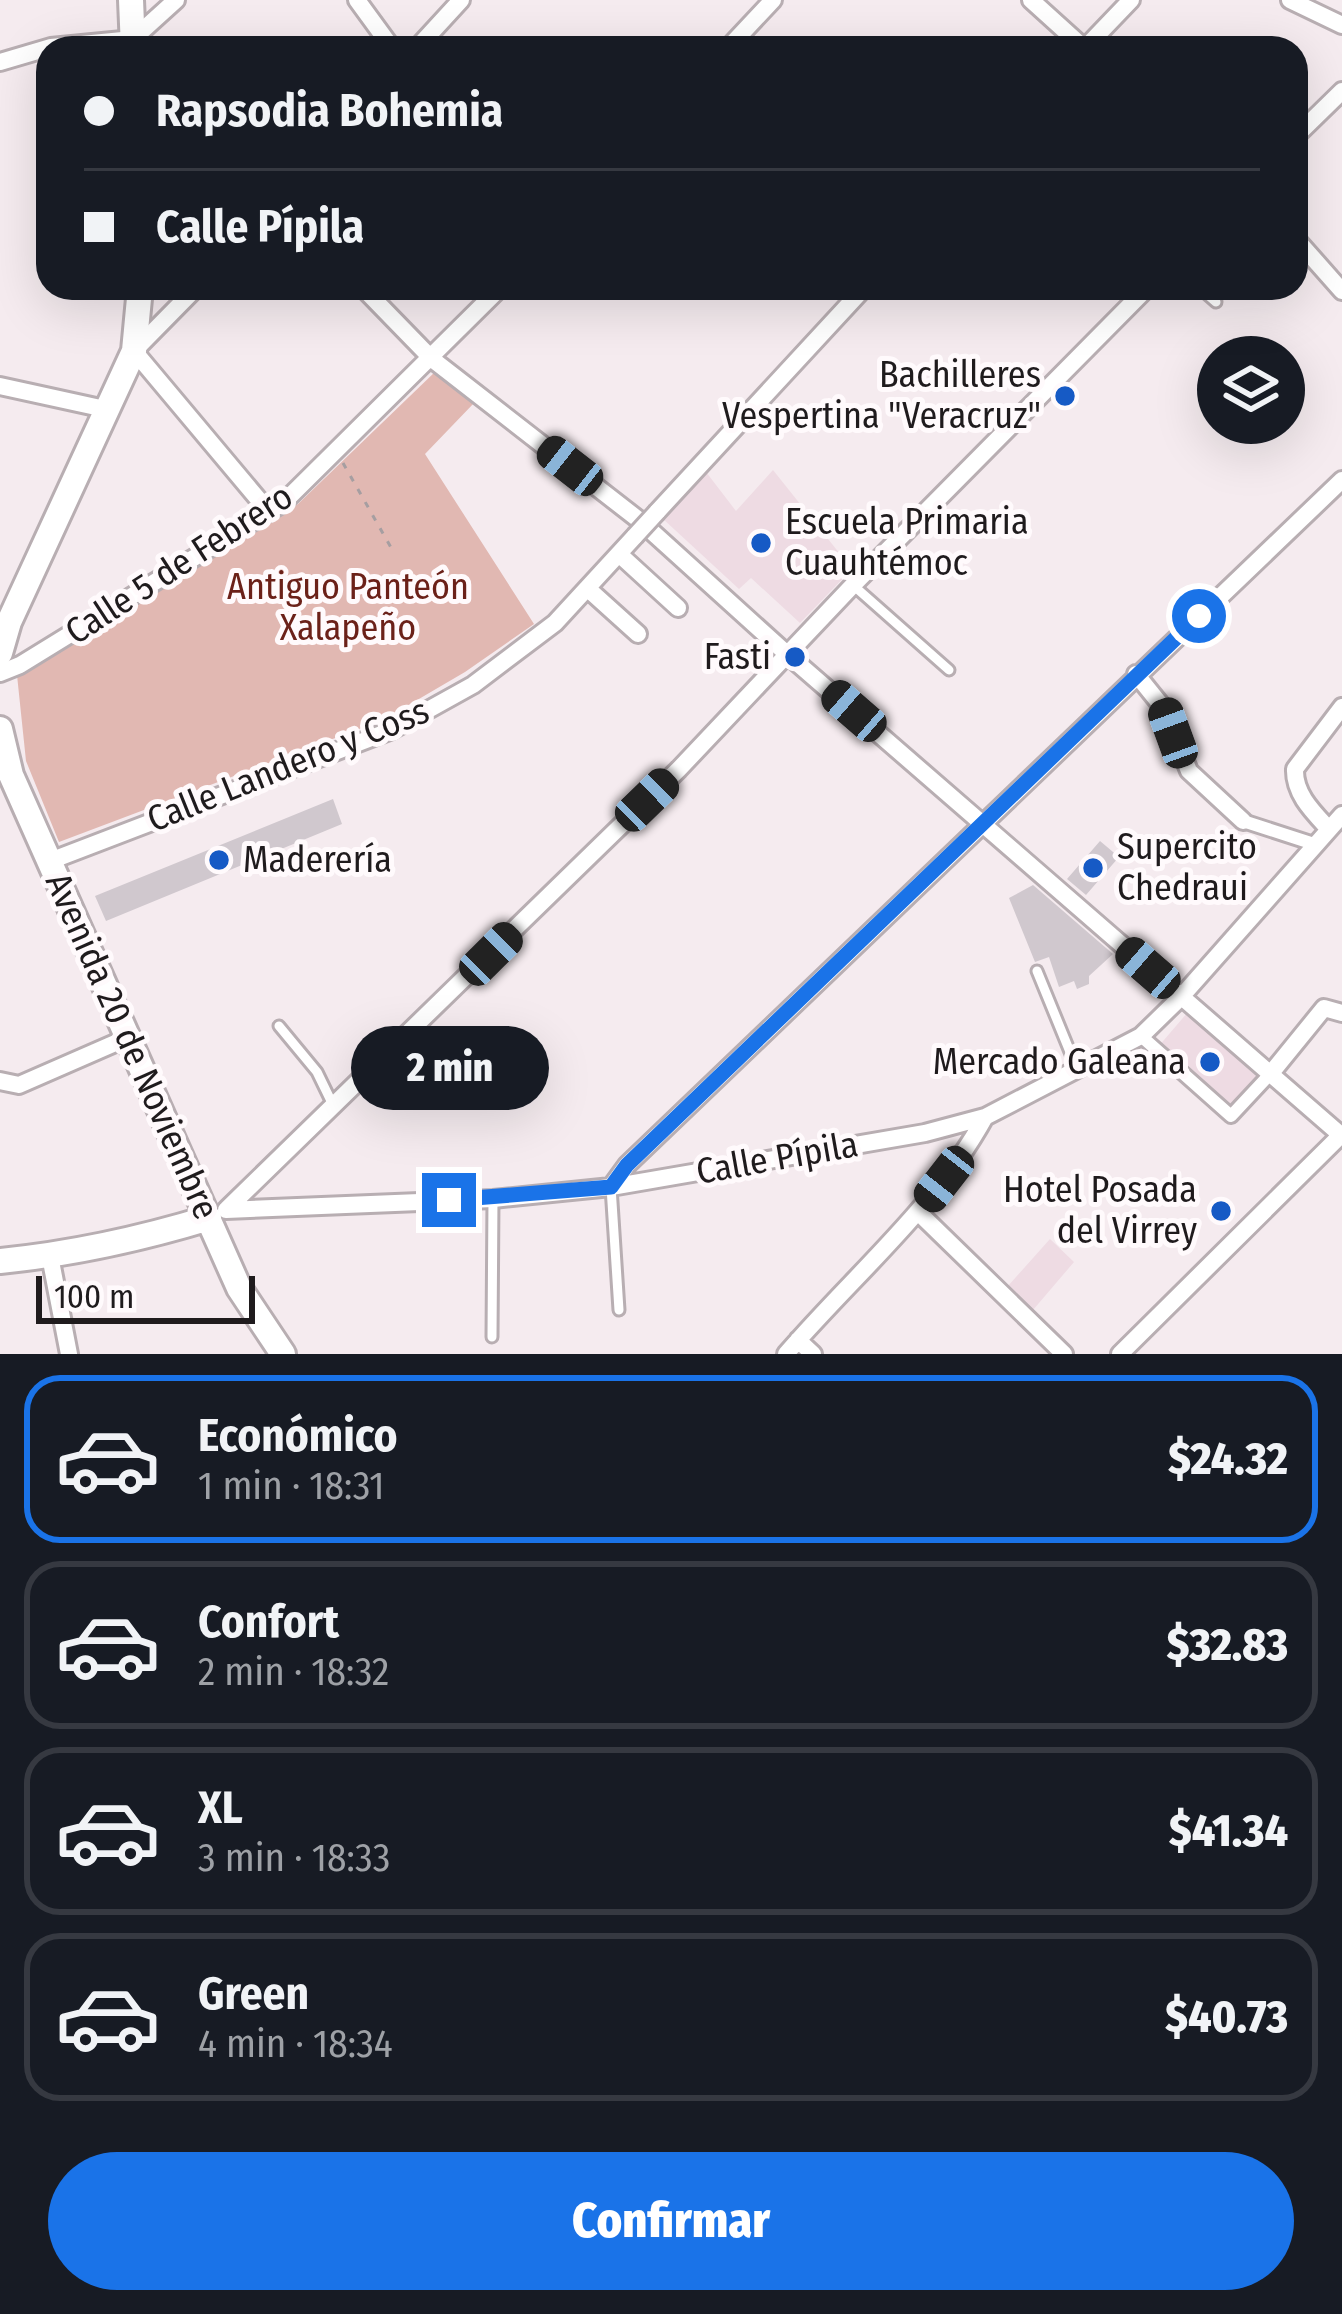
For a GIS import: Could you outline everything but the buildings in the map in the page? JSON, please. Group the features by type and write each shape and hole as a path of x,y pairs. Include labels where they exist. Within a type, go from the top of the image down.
{"main road":[{"path":"131,0 135,36"},
{"path":"0,653 9,622 134,351 139,300"},
{"name":"Avenida 20 de Noviembre","path":"0,729 5,777 50,861 129,1037 218,1214 239,1288 284,1354"},
{"name":"Calle Pípila","path":"0,1261 152,1236 218,1214"}],"street":[{"path":"144,36 176,0"},
{"path":"357,0 383,36"},
{"path":"428,36 460,0"},
{"path":"739,36 773,0"},
{"path":"1031,0 1072,36"},
{"path":"1096,36 1131,0"},
{"path":"1289,0 1342,26"},
{"path":"0,62 36,51"},
{"path":"1308,124 1342,91"},
{"path":"1308,252 1342,291"},
{"path":"184,300 134,351 269,512"},
{"path":"375,300 432,359 639,520 1342,1135 1120,1354"},
{"name":"Calle 5 de Febrero","path":"0,673 269,512 489,300"},
{"name":"Calle Landero y Coss","path":"50,861 392,730 473,686 538,638 853,300"},
{"path":"218,1214 679,769 1135,300"},
{"path":"0,386 105,409"},
{"path":"611,1187 627,1165 1342,480"},
{"path":"619,554 678,608"},
{"path":"587,588 638,634"},
{"path":"1136,674 1165,710 1189,770 1243,821 1314,844"},
{"path":"1327,827 1306,803 1295,769 1342,707"},
{"name":"Calle Pípila","path":"218,1214 493,1199 611,1187 925,1133 985,1117 1141,1036 1342,815"},
{"path":"1141,1036 1231,1116 1324,1008 1342,1013"},
{"path":"0,1081 19,1085 129,1037"},
{"path":"813,1354 792,1347 918,1212 985,1117"},
{"path":"918,1212 1064,1354"},
{"path":"50,1256 69,1354"}],"lane":[{"path":"853,585 949,670"},
{"path":"1036,971 1077,1069"},
{"path":"279,1026 316,1072 334,1107"},
{"path":"611,1187 620,1310"},
{"path":"492,1336 493,1199"}],"path":[{"path":"337,451 393,550"}],"shaded area":[{"name":"Escuela Primaria Cuauhtémoc","path":"703,468 736,511 773,470 852,569 800,623 751,578 739,589 662,518"},
{"name":"Mercado Galeana","path":"1188,1012 1262,1076 1231,1112 1158,1047"},
{"path":"1050,1239 1074,1262 1033,1310 1008,1286"}],"green space":[{"name":"Antiguo Panteón Xalapeño","path":"437,370 475,402 425,454 534,624 383,720 59,842 26,761 17,675 298,504"}],"place":[{"name":"Bachilleres Vespertina \"Veracruz\"","path":"1065,396"},
{"name":"Escuela Primaria Cuauhtémoc","path":"761,543"},
{"name":"Fasti","path":"795,657"},
{"name":"Maderería","path":"219,860"},
{"name":"Supercito Chedraui","path":"1093,868"},
{"name":"Mercado Galeana","path":"1210,1062"},
{"name":"Hotel Posada del Virrey","path":"1221,1211"}],"route":[{"path":"449,1200 611,1187 627,1165 1199,616"}]}
